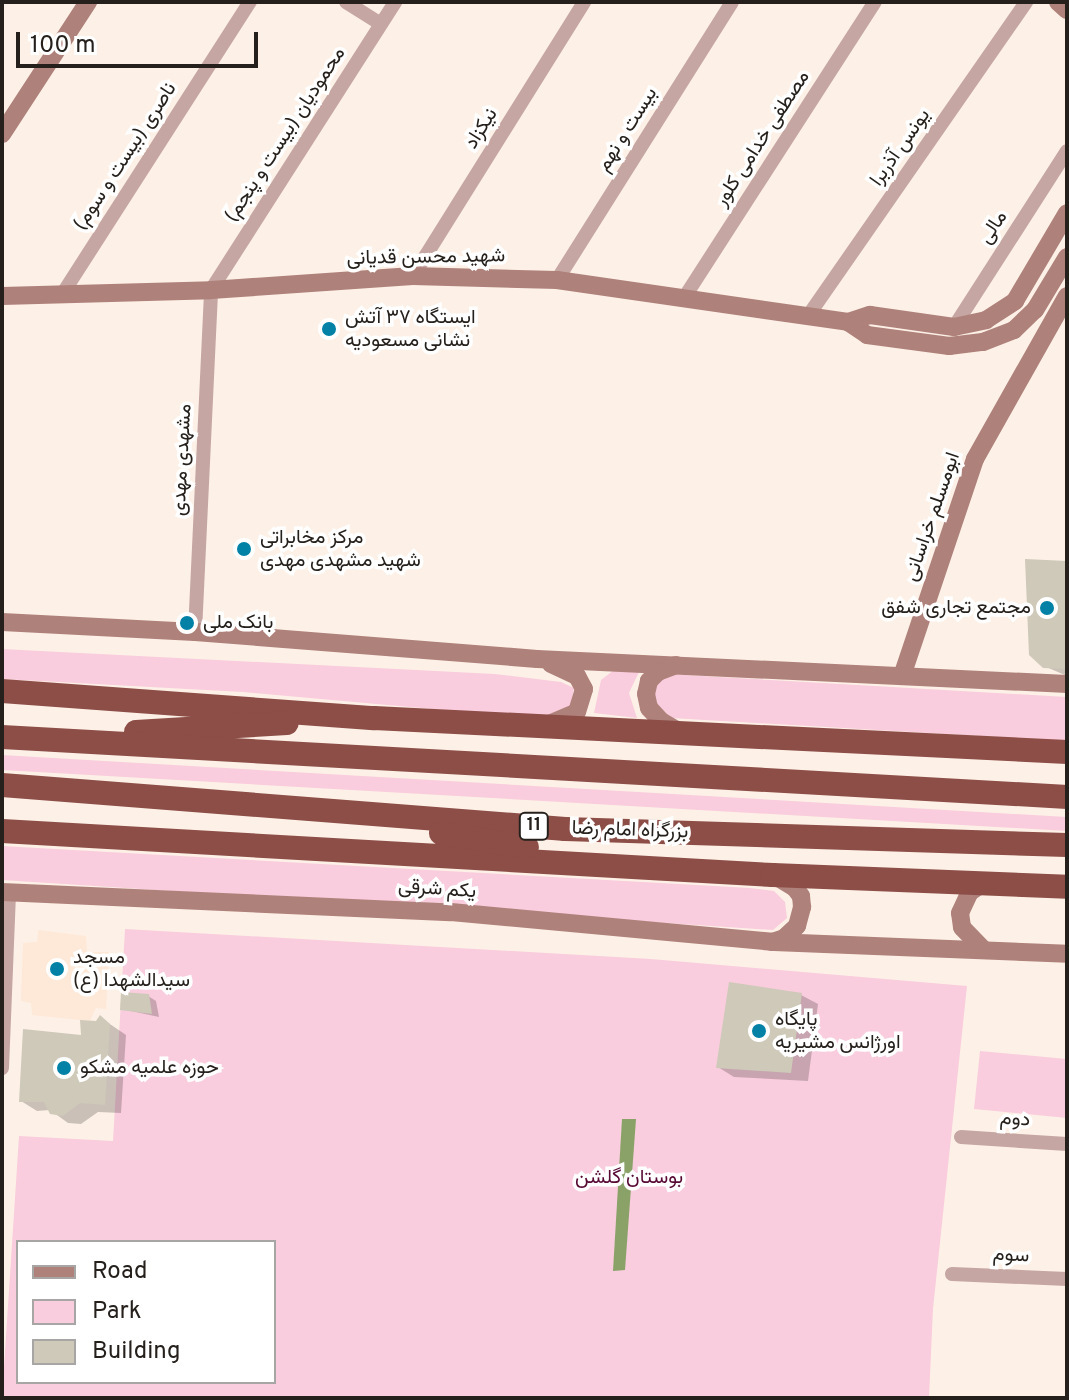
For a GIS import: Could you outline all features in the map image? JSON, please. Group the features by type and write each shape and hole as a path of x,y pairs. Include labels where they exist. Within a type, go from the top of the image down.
{"highway":[{"path":"2,691 374,718 1067,752"},
{"path":"10,738 374,718"},
{"path":"10,738 1067,797"},
{"name":"بزرگراه امام رضا","path":"2,785 265,803 565,829 1067,845"},
{"path":"265,803 649,867"},
{"path":"2,831 773,875 1067,887"}],"main road":[{"path":"2,134 88,2"},
{"path":"1058,2 1067,10"},
{"name":"شهید محسن قدیانی","path":"848,322 870,315 954,327 986,320 1015,301 1067,213"},
{"name":"شهید محسن قدیانی","path":"2,296 211,290 413,276 557,280 848,322 867,335 949,346 983,342 1014,330 1035,310 1067,257"},
{"name":"ابومسلم خراسانی","path":"902,676 975,459 1067,296"},
{"path":"2,622 195,632 537,659 1067,684"},
{"path":"537,659 577,676 584,689 577,712 565,720 539,726"},
{"path":"679,664 658,672 649,681 646,694 649,708 661,721 681,733"},
{"path":"772,942 784,938 797,926 802,907 801,896 795,888 773,875"},
{"path":"982,884 970,892 960,913 962,927 982,948"},
{"name":"یکم شرقی","path":"5,892 451,912 772,942 982,948 1067,954"}],"street":[{"name":"ناصری (بیست و سوم)","path":"63,293 250,2"},
{"path":"346,2 381,24"},
{"name":"محمودیان (بیست و پنجم)","path":"211,290 395,2"},
{"name":"نیکزاد","path":"413,276 584,2"},
{"name":"بیست و نهم","path":"557,280 732,2"},
{"name":"مصطفی خدامی کلور","path":"684,298 875,2"},
{"name":"یونس آذربرا","path":"808,316 1026,2"},
{"name":"مالی","path":"954,327 1067,151"},
{"name":"مشهدی مهدی","path":"195,632 211,290"},
{"path":"2,1068 5,892"},
{"name":"دوم","path":"961,1137 1067,1144"},
{"name":"سوم","path":"952,1274 1067,1279"}],"shaded area":[{"path":"38,930 86,936 87,952 109,952 106,1009 96,1008 90,1021 32,1015 31,1003 21,1001 23,943 37,942"},
{"path":"622,1119 636,1119 625,1270 613,1271"}],"green space":[{"path":"2,649 495,674 561,682 574,688 571,708 559,716 533,718 243,692 2,679"},
{"path":"614,670 639,672 629,693 637,718 594,713 601,680"},
{"path":"666,674 1067,697 1067,741 671,718 657,704 653,691"},
{"path":"2,755 1067,817 1067,831 2,770"},
{"path":"2,846 750,888 774,891 785,902 787,918 773,930 2,880"},
{"name":"بوستان گلشن","path":"125,929 651,959 967,986 933,1309 929,1398 2,1398 19,1136 113,1141"},
{"path":"980,1051 1067,1059 1067,1118 974,1109"}],"building":[{"name":"مجتمع تجاری شفق","path":"1025,559 1067,561 1067,669 1043,668 1029,655"},
{"name":"پایگاه اورژانس مشیریه","path":"729,982 802,993 791,1073 716,1068"},
{"path":"121,992 149,994 152,1014 120,1010"},
{"name":"حوزه علمیه مشکو","path":"100,1015 110,1024 105,1105 80,1103 63,1116 50,1114 44,1102 19,1102 23,1029 81,1035 80,1020 96,1021"}],"place":[{"name":"ایستگاه ۳۷ آتش نشانی مسعودیه","path":"329,329"},
{"name":"مرکز مخابراتی شهید مشهدی مهدی","path":"244,549"},
{"name":"مجتمع تجاری شفق","path":"1047,608"},
{"name":"بانک ملی","path":"187,623"},
{"name":"مسجد سیدالشهدا (ع)","path":"57,969"},
{"name":"پایگاه اورژانس مشیریه","path":"759,1031"},
{"name":"حوزه علمیه مشکو","path":"64,1068"}]}
